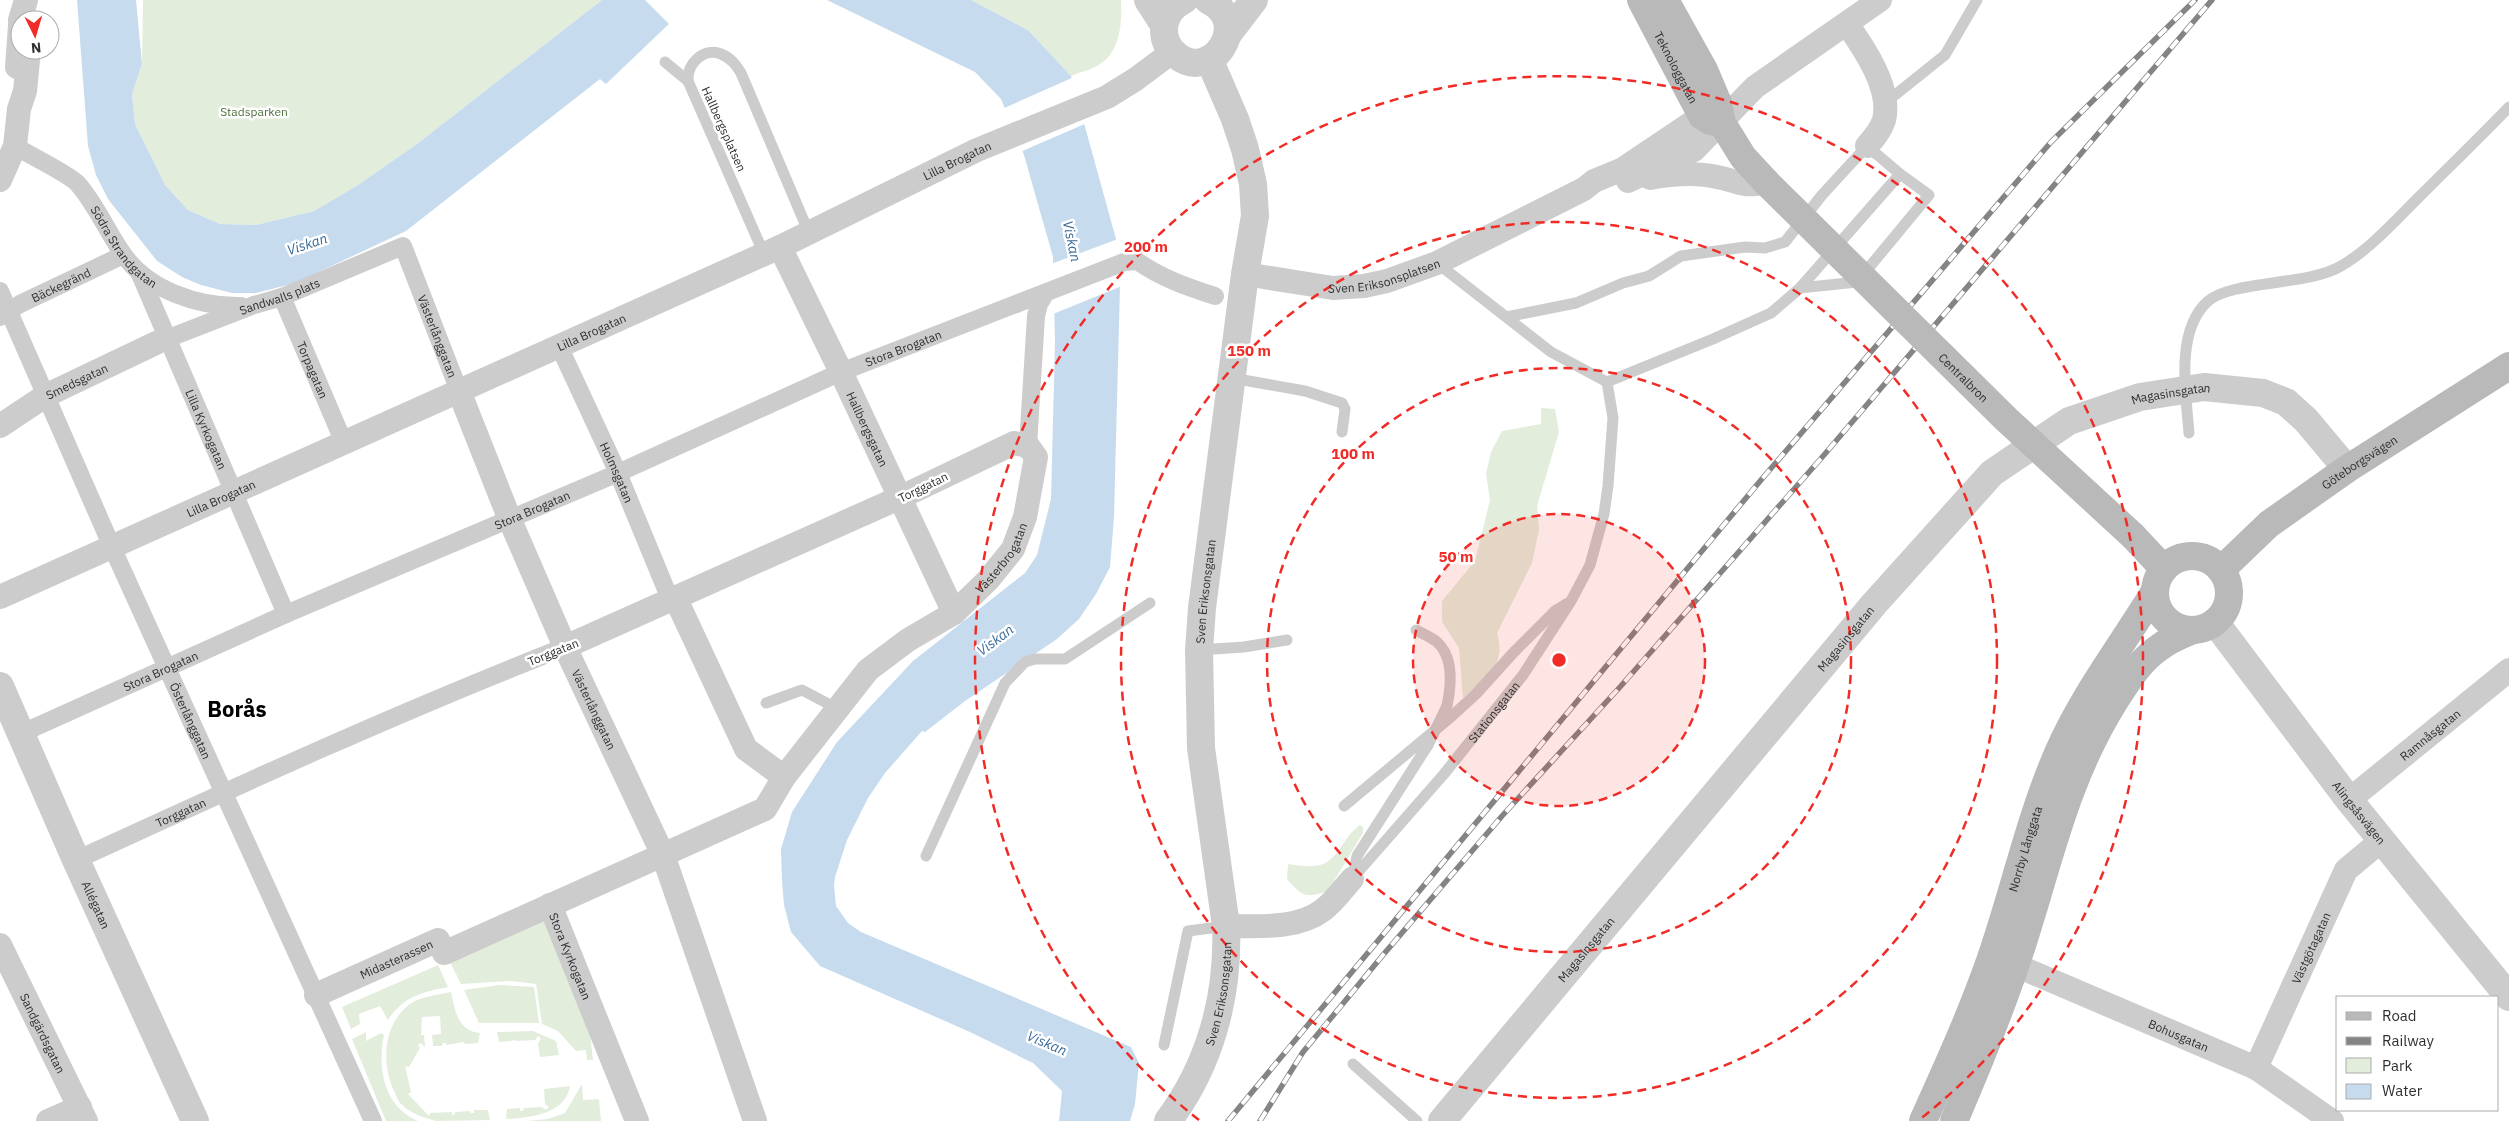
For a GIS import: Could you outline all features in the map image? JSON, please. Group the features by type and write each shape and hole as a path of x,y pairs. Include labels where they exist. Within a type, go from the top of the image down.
{"main road":[{"name":"Teknologgatan","path":"1641,0 1712,120 1766,182"},
{"name":"Teknologgatan","path":"1665,0 1704,70 1718,103 1712,120"},
{"name":"Centralbron","path":"1766,182 2006,419 2133,536 2160,580"},
{"name":"Göteborgsvägen","path":"2221,570 2269,524 2347,469 2509,366"},
{"path":"2190,556 2207,559 2221,570 2227,581 2228,600 2223,612 2204,626 2180,628 2168,621 2160,610 2160,580 2178,558 2190,556"},
{"name":"Norrby Långgata","path":"1923,1121 1955,1051 1990,961 2043,790 2059,751 2095,685 2160,580"},
{"name":"Norrby Långgata","path":"1954,1121 1976,1071 2016,966 2052,841 2072,781 2093,736 2140,664 2158,648 2204,626"}],"street":[{"path":"1148,0 1164,25 1165,39 1172,52 1190,61 1209,59 1220,51 1228,34 1254,0"},
{"path":"1164,25 1173,8 1184,0"},
{"path":"1208,0 1223,13 1228,34"},
{"path":"1712,120 1880,0"},
{"path":"1847,24 1867,52 1878,77 1884,104 1884,119 1878,132 1867,146"},
{"name":"Lilla Brogatan","path":"0,597 772,251 977,150 1107,97 1136,79 1172,52"},
{"name":"Sven Eriksonsgatan","path":"1168,1121 1186,1096 1208,1048 1220,1006 1226,963 1226,926 1201,748 1199,650 1202,608 1245,274 1255,216 1253,184 1236,119 1209,59"},
{"path":"17,60 15,89 19,109"},
{"path":"0,180 8,166 15,146 19,109 25,91 28,60"},
{"name":"Sven Eriksonsplatsen","path":"1626,182 1694,150 1712,120"},
{"name":"Sven Eriksonsplatsen","path":"1245,274 1334,288 1364,286 1402,277 1445,259 1584,189 1594,181 1712,120"},
{"name":"Södra Strandgatan","path":"15,146 76,182 86,192 123,255 139,272 190,300 223,306 254,305"},
{"name":"Sven Eriksonsplatsen","path":"1584,189 1599,189 1626,182 1675,174 1716,176 1748,186 1766,182"},
{"name":"Sandwalls plats","path":"162,340 254,305 282,297 404,246"},
{"name":"Västerlånggatan","path":"404,246 510,520 565,647 663,856 756,1121"},
{"name":"Hallbergsgatan","path":"772,251 841,372 954,613"},
{"name":"Bäckegränd","path":"5,315 20,304 123,255"},
{"path":"1045,294 1124,262 1137,261 1152,272 1181,285 1215,296"},
{"name":"Lilla Kyrkogatan","path":"139,272 162,340 233,492 286,614"},
{"name":"Österlånggatan","path":"0,291 5,315 45,396 373,1121"},
{"name":"Stora Brogatan","path":"20,734 286,614 618,473 841,372 1045,294"},
{"name":"Västerbrogatan","path":"663,856 765,809 784,777 868,670 908,640 954,613 988,580 1013,549 1025,518 1036,458 1028,446 1036,316 1039,304 1045,294"},
{"name":"Torpagatan","path":"282,297 344,443"},
{"name":"Smedsgatan","path":"0,426 45,396 162,340"},
{"name":"Holmsgatan","path":"559,346 673,598 746,749 784,777"},
{"name":"Magasinsgatan","path":"1442,1121 1874,604 1992,473 2069,421 2140,397 2204,387 2263,392 2286,402 2306,420 2347,469"},
{"name":"Torggatan","path":"76,860 224,792 477,682 565,647 899,498 1014,443 1028,446"},
{"name":"Alingsåsvägen","path":"2204,626 2382,840 2509,997"},
{"name":"Ramnåsgatan","path":"2349,800 2509,670"},
{"name":"Allégatan","path":"0,686 76,860 195,1121"},
{"name":"Västgötagatan","path":"2256,1068 2346,870 2382,840"},
{"name":"Stora Kyrkogatan","path":"637,1121 550,905 663,856"},
{"name":"Stationsgatan","path":"1226,926 1263,926 1299,922 1323,911 1352,879"},
{"name":"Midasterassen","path":"316,995 438,940 444,953 550,905"},
{"name":"Sandgärdsgatan","path":"0,945 83,1114"},
{"name":"Bohusgatan","path":"2016,966 2256,1068 2332,1121"},
{"path":"48,1121 83,1114"}],"lane":[{"path":"1884,104 1945,55 1978,0"},
{"name":"Hallbergsplatsen","path":"772,251 688,81 687,73 693,61 704,54 720,54 733,62 741,74 809,233"},
{"path":"665,62 688,81"},
{"path":"2189,433 2186,390 2186,342 2193,320 2207,301 2232,290 2286,282 2340,267 2390,227 2509,107"},
{"path":"1506,317 1576,302 1623,283 1649,276 1681,256 1745,247 1765,248 1785,242 1822,195 1867,146 1900,174 1929,195 1857,282 1800,288"},
{"path":"1607,382 1713,340 1771,313 1800,288 1900,174"},
{"name":"Sven Eriksonsplatsen","path":"1445,259 1506,317 1551,352 1607,382"},
{"path":"1232,378 1305,391 1342,403 1345,410 1342,432"},
{"name":"Stationsgatan","path":"1352,879 1444,774 1523,675 1571,601 1590,565 1604,514 1613,418 1607,382"},
{"path":"1344,806 1458,711 1555,611 1571,601"},
{"path":"926,856 1005,683 1025,662 1035,659 1065,660 1150,603"},
{"path":"1352,879 1357,856 1428,745 1447,706 1450,681 1444,651 1437,642 1416,630"},
{"path":"1199,650 1244,647 1287,640"},
{"path":"766,703 802,690 838,709"},
{"path":"1164,1045 1188,931 1226,926"},
{"path":"1353,1064 1416,1121"}],"green space":[{"name":"Stadsparken","path":"143,0 602,0 417,144 358,185 314,211 256,225 220,224 188,210 165,185 135,124 132,94 142,64"},
{"path":"971,0 1121,0 1119,35 1112,51 1100,64 1071,76 1028,30"},
{"path":"1541,408 1555,409 1559,432 1537,506 1539,530 1532,563 1497,633 1499,654 1492,671 1463,698 1459,648 1442,622 1442,601 1475,561 1490,500 1486,474 1491,452 1502,431 1541,424"},
{"path":"1360,825 1363,827 1363,833 1328,891 1314,895 1301,893 1287,879 1288,864 1312,866 1326,863 1337,853 1350,834"},
{"path":"543,917 589,1024 593,1060 587,1060 586,1050 576,1051 558,1031 542,1024 536,984 511,981 461,984 449,960"},
{"path":"438,965 448,987 414,997 400,1006 388,1020 380,1006 359,1014 360,1024 351,1029 342,1007"},
{"path":"500,985 534,987 539,1023 479,1023 464,990"},
{"path":"451,992 456,1013 462,1024 480,1033 478,1043 465,1044 464,1042 446,1045 446,1043 443,1043 442,1046 433,1046 432,1035 441,1034 440,1016 422,1017 421,1035 424,1035 425,1047 421,1043 418,1045 420,1048 409,1067 405,1066 411,1092 408,1094 429,1116 430,1113 452,1112 452,1115 455,1112 470,1111 474,1113 474,1110 488,1110 490,1120 436,1121 422,1117 401,1104 390,1080 386,1056 387,1044 394,1022 401,1012 419,999"},
{"path":"533,1031 556,1041 559,1055 540,1057 538,1043 541,1039 538,1036 535,1040 515,1041 515,1039 499,1042 497,1032"},
{"path":"366,1032 366,1041 381,1033 384,1035 382,1048 383,1073 390,1096 406,1115 418,1121 386,1121 352,1039"},
{"path":"582,1084 583,1100 599,1099 601,1121 527,1121 548,1119 565,1113"},
{"path":"570,1086 562,1103 545,1113 506,1119 507,1109 520,1108 520,1111 523,1111 524,1108 542,1107 546,1110 549,1107 545,1104 544,1089"}],"water":[{"name":"Viskan","path":"77,0 136,0 142,64 132,94 135,124 165,185 188,210 220,224 256,225 314,211 358,185 417,144 602,0 694,0 606,84 600,79 406,231 295,283 256,293 232,293 201,285 182,277 157,261 108,199 96,175 88,146"},
{"name":"Viskan","path":"827,0 971,0 1028,30 1071,76 1116,239 1120,286 1114,517 1110,567 1096,594 1079,619 1057,639 965,701 925,732 922,731 885,773 868,798 847,840 835,877 836,906 848,923 861,932 1131,1047 1139,1063 1135,1104 1130,1121 1059,1121 1062,1091 1033,1063 970,1032 820,966 791,932 784,905 781,849 792,812 837,742 913,661 1025,573 1037,555 1051,499 1055,342 1053,257 1024,155 1001,99 975,72"}],"pier":[{"path":"645,0 697,0 671,26"},
{"path":"1074,77 1087,123 1020,152 1002,109"},
{"path":"1118,239 1122,286 1053,314 1051,264"}],"railway":[{"path":"1228,1121 1761,480 2051,142 2195,0"},
{"path":"1260,1121 1303,1052 1383,955 1502,816 1620,687 1824,455 2212,0"}],"district":[{"name":"Borås","path":"237,708"}]}
